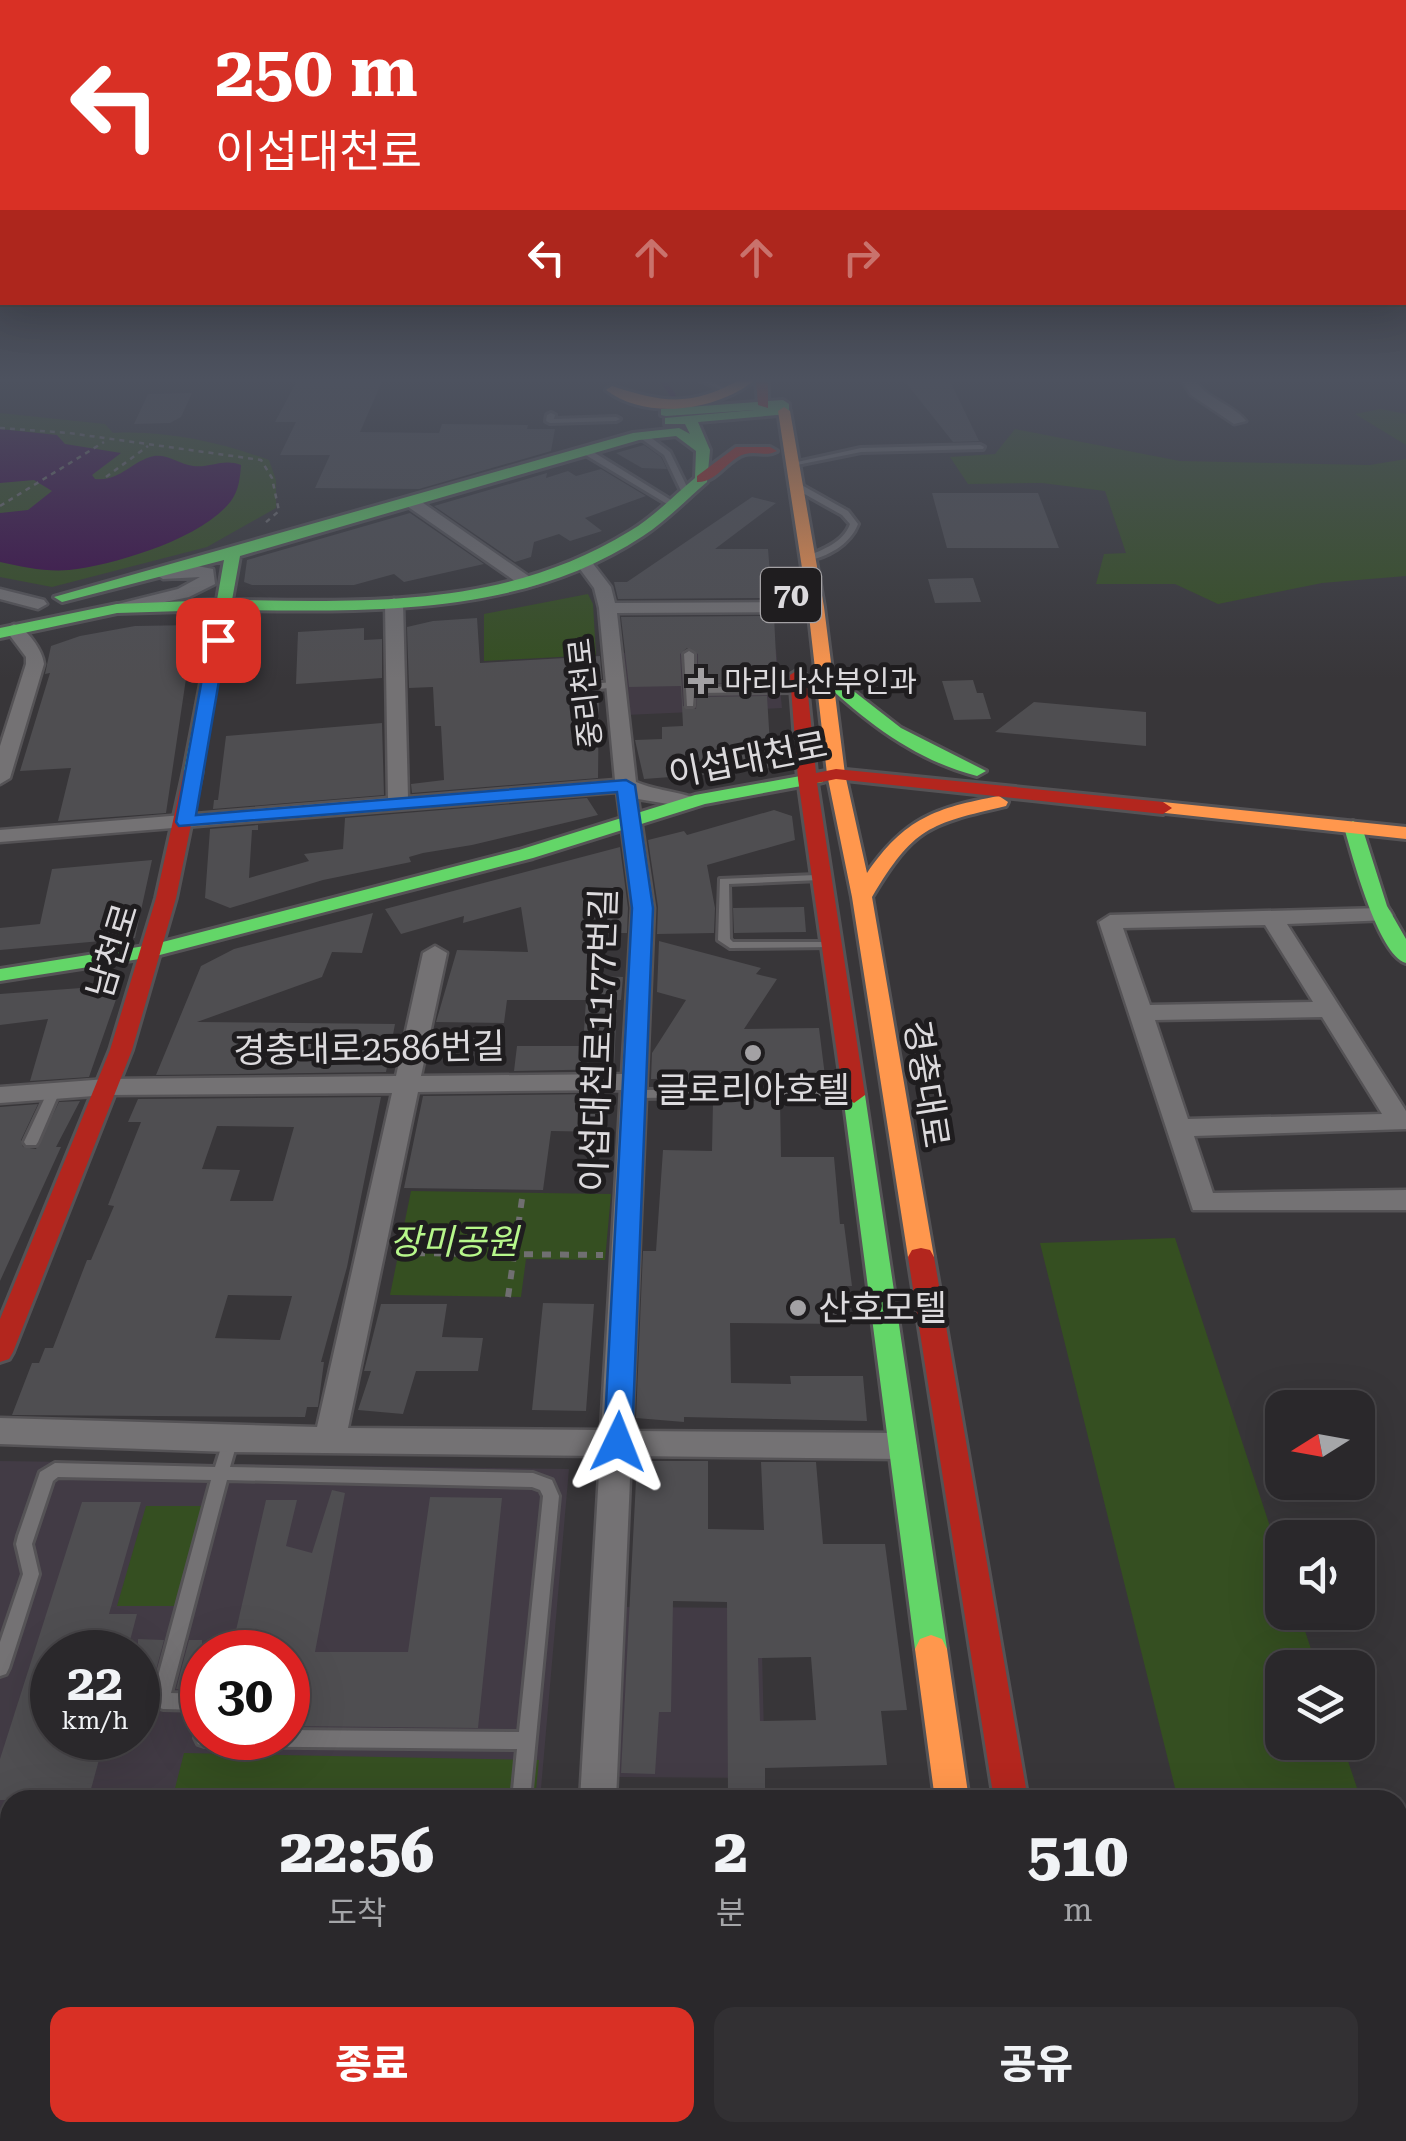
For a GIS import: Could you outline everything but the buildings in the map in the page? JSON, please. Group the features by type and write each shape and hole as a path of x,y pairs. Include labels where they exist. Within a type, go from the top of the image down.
{"street":[{"path":"4,630 38,604 491,479"},
{"path":"688,493 693,479"},
{"path":"97,610 394,603 531,584 585,565 636,537 703,479"},
{"name":"경충대로","path":"608,608 793,615 774,479"},
{"name":"경충대로","path":"794,479 809,559 836,774 862,897 1008,1790"},
{"path":"410,502 531,584"},
{"name":"남천로","path":"0,1352 106,1086 152,951 186,822 233,553"},
{"name":"중리천로","path":"585,565 602,587 608,608 631,821"},
{"path":"4,630 192,590 205,584 209,577 196,570 142,576"},
{"path":"0,594 38,604"},
{"path":"394,603 398,804"},
{"path":"0,778 34,664 34,657 4,630"},
{"name":"경충대로","path":"796,656 807,778 833,947 858,1185 932,1737 949,1790"},
{"path":"824,673 914,750 942,762 1060,794"},
{"name":"이섭대천로","path":"0,975 152,951 526,854 692,802 836,774 1060,794 1406,833"},
{"path":"626,785 653,798 692,802"},
{"name":"이섭대천로","path":"186,822 626,785"},
{"path":"862,897 888,850 906,830 930,814 1060,794"},
{"name":"이섭대천로1177번길","path":"599,1790 642,908 631,821"},
{"path":"0,836 186,822"},
{"path":"1353,828 1382,915 1406,956"},
{"path":"1382,915 1110,922 1202,1203 1406,1200"},
{"path":"1178,1128 1400,1122 1272,918"},
{"path":"330,1440 435,952"},
{"path":"1140,1012 1329,1010"},
{"name":"경충대로2586번길","path":"0,1095 106,1086 407,1082 632,1088"},
{"path":"0,1431 230,1439 894,1446"}],"lane":[{"path":"655,479 688,493"},
{"path":"680,479 688,493"},
{"path":"800,479 854,524 854,532 846,539 809,559"},
{"path":"689,654 690,704"},
{"path":"591,687 614,686"},
{"path":"691,690 799,689"},
{"path":"824,878 724,881 724,940 730,945 833,947"},
{"name":"경충대로2586번길","path":"632,1088 847,1093"},
{"path":"31,1142 54,1091"},
{"path":"180,1703 163,1701 162,1696 230,1439"},
{"name":"경충대로","path":"894,1446 901,1574"},
{"path":"0,1668 31,1574 24,1544 48,1474 59,1470 533,1480 546,1485 551,1496 522,1790"},
{"path":"310,1737 527,1741"}],"path":[{"path":"0,506 43,479"},
{"path":"262,526 279,511 280,501 270,479"},
{"path":"508,1297 523,1192"},
{"path":"398,1253 606,1255"}],"shaded area":[{"path":"0,479 240,479 236,493 218,515 179,538 132,556 60,570 0,562 0,513 28,510 52,491 34,480 0,483"},
{"name":"마리나산부인과","path":"776,649 782,708 626,715 620,653"},
{"path":"0,1461 569,1469 541,1790 0,1790"},
{"path":"625,1607 761,1608 765,1778 617,1777"}],"green space":[{"path":"0,479 276,479 276,508 207,547 52,587 0,577"},
{"path":"965,479 1406,479 1406,576 1322,583 1218,604 1175,584 1096,584 1104,554 1126,553 1105,491 1042,483 968,484"},
{"path":"588,594 593,604 596,655 484,661 484,614"},
{"name":"장미공원","path":"411,1191 611,1194 605,1260 526,1259 521,1297 390,1295"},
{"path":"1175,1238 1268,1520 1265,1630 1305,1630 1311,1650 1265,1650 1265,1760 1348,1760 1358,1790 1176,1790 1040,1243"},
{"path":"146,1506 205,1506 180,1606 117,1606"},
{"path":"310,1755 539,1760 536,1790 175,1790 182,1760 310,1760"}],"traffic: fast":[{"path":"62,597 233,553 489,479"},
{"path":"0,633 117,608 362,606 435,602 505,590 573,568 639,532 702,479"},
{"path":"193,771 233,553"},
{"path":"824,673 894,732 933,754 977,771"},
{"path":"0,975 152,951 526,854 702,799 817,778"},
{"path":"1353,827 1377,906 1406,957"},
{"path":"854,1095 931,1649"}],"traffic: slow":[{"path":"795,479 816,607 836,774 862,897 921,1257"},
{"path":"862,897 889,854 916,828 949,812 999,802"},
{"path":"1163,808 1406,833"},
{"path":"931,1649 951,1790"}],"traffic: jam":[{"path":"798,675 807,779 854,1095"},
{"path":"0,1352 121,1050 166,898 193,771"},
{"path":"817,778 836,774 1163,808"},
{"path":"921,1257 1009,1790"}],"place":[{"name":"마리나산부인과","path":"701,681"},
{"name":"글로리아호텔","path":"753,1053"},
{"name":"산호모텔","path":"798,1308"}],"route":[{"path":"218,640 186,822 626,785 642,908 618,1442"}]}
